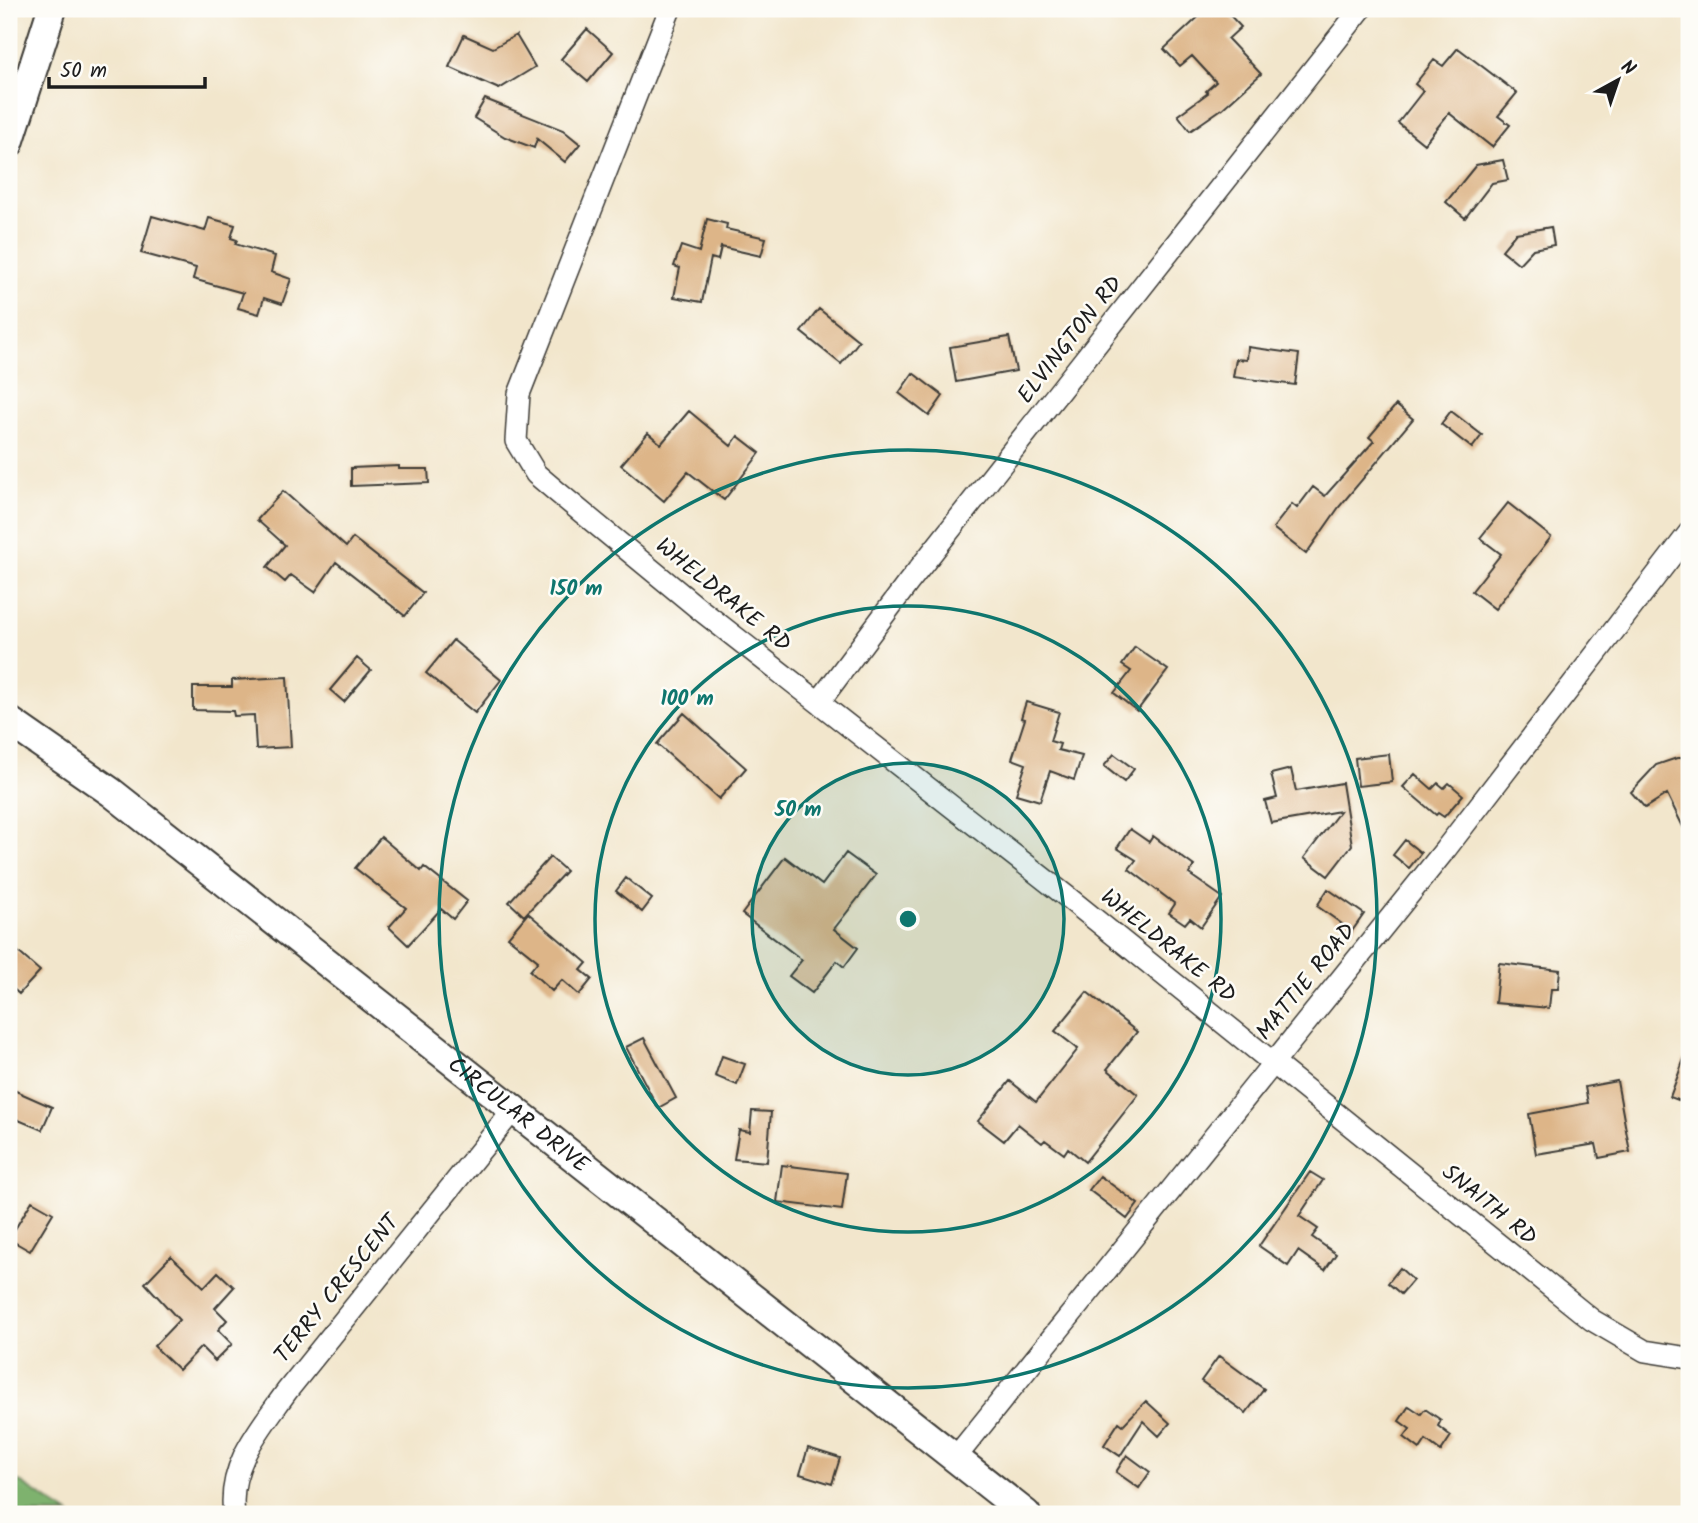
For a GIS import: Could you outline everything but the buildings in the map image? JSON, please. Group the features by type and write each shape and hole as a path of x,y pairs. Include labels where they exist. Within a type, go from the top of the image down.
{"street":[{"path":"9,143 52,9"},
{"name":"WHELDRAKE RD","path":"670,9 519,394 516,441 536,474 698,608 1273,1063"},
{"name":"ELVINGTON RD","path":"819,702 908,583 1361,9"},
{"name":"MATTIE ROAD","path":"956,1457 1445,850 1689,533"},
{"name":"CIRCULAR DRIVE","path":"9,721 111,792 1026,1514"},
{"name":"SNAITH RD","path":"1273,1063 1592,1320 1645,1351 1689,1358"},
{"name":"TERRY CRESCENT","path":"234,1514 231,1497 234,1479 256,1435 287,1391 513,1110"}],"green space":[{"path":"9,1475 69,1514 9,1514"}]}
